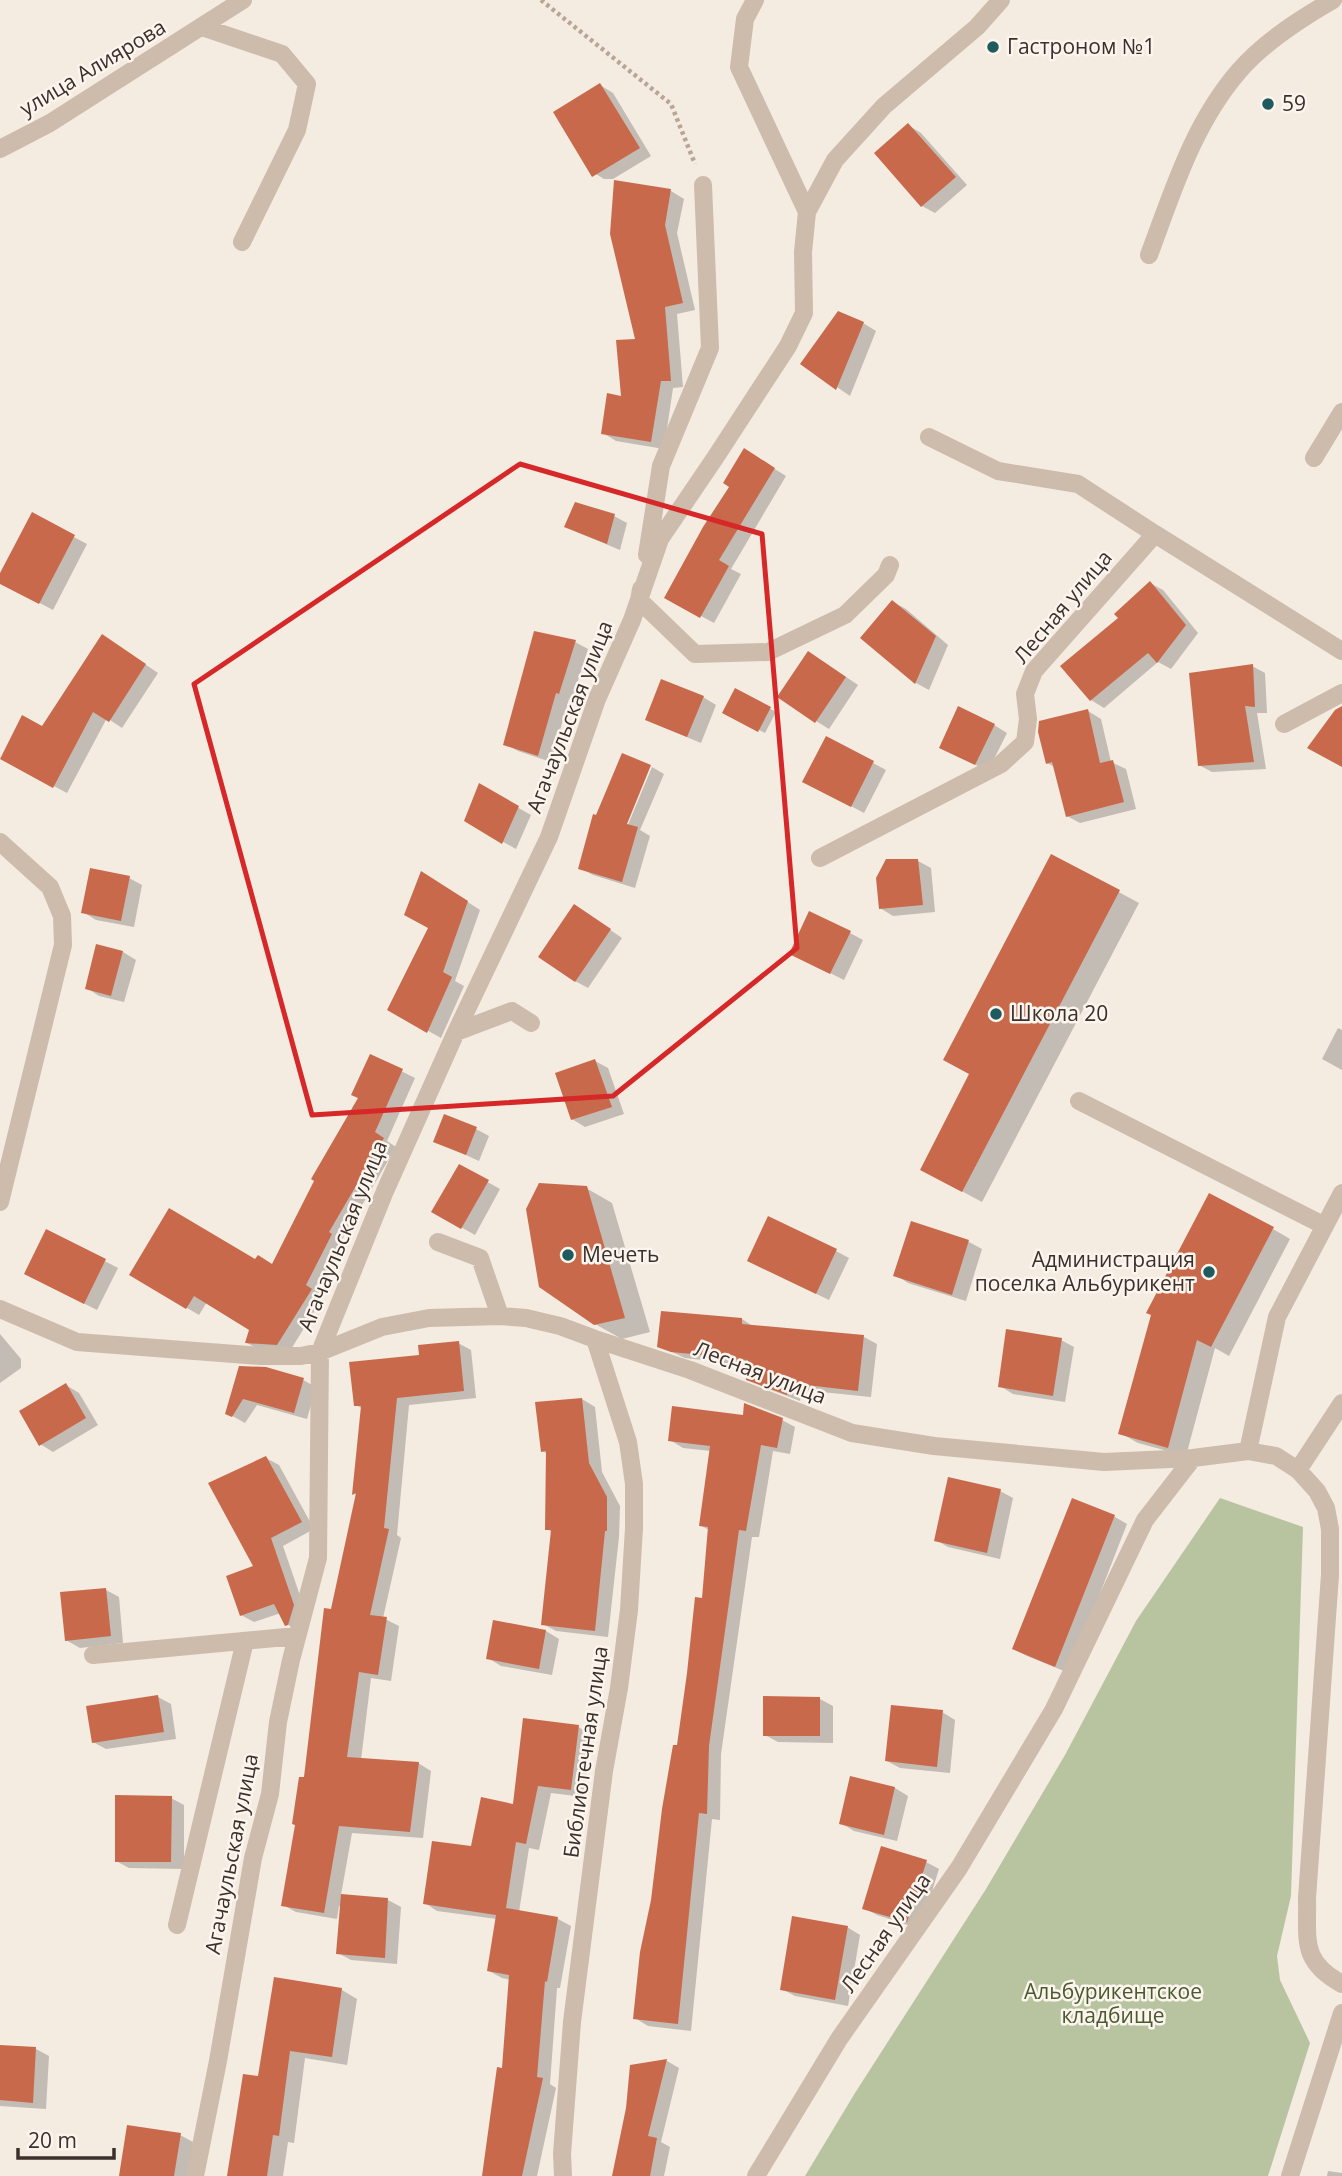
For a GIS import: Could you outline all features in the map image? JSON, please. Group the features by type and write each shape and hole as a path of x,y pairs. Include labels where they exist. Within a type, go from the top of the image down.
{"street":[{"name":"улица Алиярова","path":"0,149 50,123 242,0"},
{"path":"755,0 745,19 739,67 807,212"},
{"name":"Агачаульская улица","path":"195,2176 253,1858 270,1794 278,1722 318,1558 320,1352 385,1191 456,1032 549,837 597,699 639,600 660,539 788,346 804,313 803,252 807,212 835,160 884,106 977,27 1001,0"},
{"path":"1149,255 1188,151 1223,93 1239,71 1261,49 1313,11 1333,0"},
{"path":"202,27 282,54 307,84 297,130 243,243"},
{"name":"Агачаульская улица","path":"639,600 661,466 710,348 703,185"},
{"path":"1314,458 1342,412"},
{"path":"929,437 998,471 1078,484 1342,651"},
{"name":"Лесная улица","path":"820,858 1001,764 1025,741 1028,719 1025,694 1034,671 1155,534"},
{"path":"639,600 695,654 768,652 845,615 886,575 890,565"},
{"path":"1283,724 1342,692"},
{"path":"0,842 50,887 62,916 63,945 0,1202"},
{"path":"456,1032 512,1011 531,1023"},
{"path":"1079,1101 1325,1226"},
{"path":"1248,1451 1277,1317 1342,1193"},
{"path":"438,1242 480,1258 500,1316"},
{"name":"Лесная улица","path":"0,1309 77,1342 261,1356 300,1356 320,1352 382,1327 429,1318 526,1318 560,1326 690,1370 852,1433 934,1446 1104,1462 1193,1458 1248,1451 1276,1456 1298,1470 1317,1490 1326,1508 1330,1529 1330,1575 1307,1898 1308,1943 1313,1961 1324,1974 1342,1984"},
{"name":"Библиотечная улица","path":"563,2176 562,2154 572,2022 604,1771 629,1611 634,1528 634,1485 628,1442 595,1339"},
{"path":"1298,1470 1342,1403"},
{"name":"Лесная улица","path":"756,2176 839,2039 959,1868 1054,1709 1145,1520 1193,1458"},
{"path":"93,1655 297,1636"},
{"path":"177,1925 245,1641"},
{"path":"1290,2176 1342,2013"}],"path":[{"path":"541,0 671,104 703,185"}],"highlighted area":[{"path":"520,464 762,534 797,948 613,1096 312,1115 194,684"}],"green space":[{"name":"Альбурикентское кладбище","path":"1220,1498 1303,1527 1291,1896 1277,1956 1280,1980 1310,2043 1268,2176 805,2176 986,1889 1065,1755 1136,1621"}],"building":[{"path":"600,83 640,148 592,177 553,112"},
{"path":"908,123 956,177 921,207 874,153"},
{"path":"614,180 671,189 665,225 683,303 665,307 671,381 661,381 651,442 601,434 607,393 621,396 616,340 635,339 610,234"},
{"path":"838,311 864,322 836,390 800,364"},
{"path":"744,448 775,468 719,560 729,566 700,618 664,598 703,527 729,487 723,483"},
{"path":"575,502 615,514 607,544 564,527"},
{"path":"32,512 75,535 39,604 0,584 0,573"},
{"path":"1150,581 1186,625 1157,663 1148,653 1090,701 1060,666 1118,618 1114,614"},
{"path":"892,600 936,636 915,684 860,638"},
{"path":"534,631 576,640 559,694 556,693 538,756 503,745"},
{"path":"102,634 146,664 109,722 93,712 53,788 0,759 22,715 42,726"},
{"path":"808,651 846,677 815,723 777,697"},
{"path":"1253,664 1255,707 1245,706 1254,762 1198,766 1189,673"},
{"path":"661,679 704,696 687,737 645,720"},
{"path":"735,688 771,707 758,732 722,713"},
{"path":"958,706 995,724 975,765 939,748"},
{"path":"1342,706 1342,767 1307,748 1335,710"},
{"path":"1088,709 1100,763 1113,760 1124,802 1066,817 1052,762 1046,764 1038,732 1039,721"},
{"path":"826,736 874,761 851,807 802,782"},
{"path":"622,753 651,765 627,824 638,827 622,882 578,869 593,814 596,815"},
{"path":"479,783 519,806 502,844 464,821"},
{"path":"1051,854 1120,890 962,1192 920,1170 969,1074 943,1060"},
{"path":"886,859 918,859 923,905 879,909 876,878"},
{"path":"90,868 130,876 121,921 81,913"},
{"path":"421,871 468,901 443,972 452,977 427,1033 387,1010 428,928 404,915"},
{"path":"574,904 611,929 575,982 538,957"},
{"path":"809,911 851,931 830,974 789,954"},
{"path":"96,944 123,951 111,996 85,989"},
{"path":"370,1054 403,1069 375,1132 384,1138 329,1232 332,1234 306,1285 312,1289 277,1345 245,1343 249,1330 194,1296 186,1309 129,1275 169,1208 255,1259 258,1255 272,1264 314,1181 311,1179 358,1098 351,1095"},
{"path":"595,1059 612,1107 571,1120 555,1073"},
{"path":"444,1114 477,1127 466,1155 433,1142"},
{"path":"459,1164 489,1180 461,1229 431,1212"},
{"path":"539,1183 587,1186 625,1318 594,1325 539,1287 526,1209"},
{"path":"1209,1193 1274,1227 1211,1347 1197,1340 1168,1448 1118,1434 1151,1315 1146,1313"},
{"path":"768,1216 837,1249 816,1294 747,1261"},
{"path":"911,1221 969,1240 952,1295 893,1276"},
{"path":"46,1229 106,1259 84,1304 24,1274"},
{"path":"661,1311 742,1318 742,1324 864,1335 858,1391 789,1383 787,1395 746,1380 748,1360 702,1358 702,1355 671,1352 657,1347"},
{"path":"1006,1329 1062,1338 1053,1396 998,1387"},
{"path":"459,1341 464,1391 397,1398 384,1528 389,1529 370,1615 387,1617 378,1675 359,1672 347,1757 419,1762 410,1832 339,1826 324,1913 281,1906 295,1825 292,1824 299,1777 304,1777 324,1608 331,1609 356,1493 352,1495 361,1406 354,1406 349,1362 419,1355 418,1345"},
{"path":"239,1366 266,1367 304,1378 294,1413 243,1399 232,1417 225,1414"},
{"path":"66,1383 86,1418 39,1446 19,1411"},
{"path":"582,1398 589,1463 607,1497 607,1531 595,1631 541,1625 551,1530 545,1530 546,1451 541,1452 535,1402"},
{"path":"744,1403 783,1418 777,1448 761,1445 746,1531 739,1530 709,1746 707,1814 699,1813 678,2024 633,2019 640,1952 651,1900 662,1809 673,1745 677,1745 695,1597 702,1598 708,1527 699,1526 710,1446 668,1441 672,1406 743,1415"},
{"path":"266,1456 302,1522 271,1538 294,1605 288,1625 285,1626 274,1604 240,1616 226,1576 253,1566 208,1483"},
{"path":"948,1477 1001,1489 987,1553 934,1541"},
{"path":"1072,1498 1115,1515 1055,1667 1012,1649"},
{"path":"106,1588 111,1636 65,1641 60,1592"},
{"path":"493,1620 546,1630 539,1669 486,1659"},
{"path":"158,1695 164,1732 92,1743 86,1706"},
{"path":"763,1696 820,1697 820,1736 763,1736"},
{"path":"891,1705 943,1710 937,1767 885,1761"},
{"path":"523,1718 579,1725 571,1790 538,1786 526,1844 516,1842 506,1908 558,1917 547,1982 545,1981 537,2077 543,2078 522,2176 482,2176 497,2067 502,2068 509,1975 487,1971 496,1915 423,1904 432,1841 471,1846 481,1797 513,1804"},
{"path":"850,1776 895,1787 884,1835 839,1824"},
{"path":"115,1795 172,1796 171,1862 115,1862"},
{"path":"881,1846 927,1860 907,1922 862,1909"},
{"path":"341,1894 388,1898 385,1958 336,1954"},
{"path":"792,1916 848,1926 835,2000 780,1990"},
{"path":"274,1977 342,1988 332,2057 290,2051 279,2136 273,2135 267,2176 227,2176 243,2074 258,2076"},
{"path":"0,2045 36,2047 33,2103 0,2100"},
{"path":"667,2059 648,2136 657,2138 650,2176 612,2176 626,2108 630,2065"},
{"path":"127,2125 181,2133 174,2176 119,2176"}],"place":[{"name":"Гастроном №1","path":"993,47"},
{"name":"59","path":"1268,104"},
{"name":"Школа 20","path":"996,1014"},
{"name":"Мечеть","path":"568,1255"},
{"name":"Администрация поселка Альбурикент","path":"1209,1272"}]}
